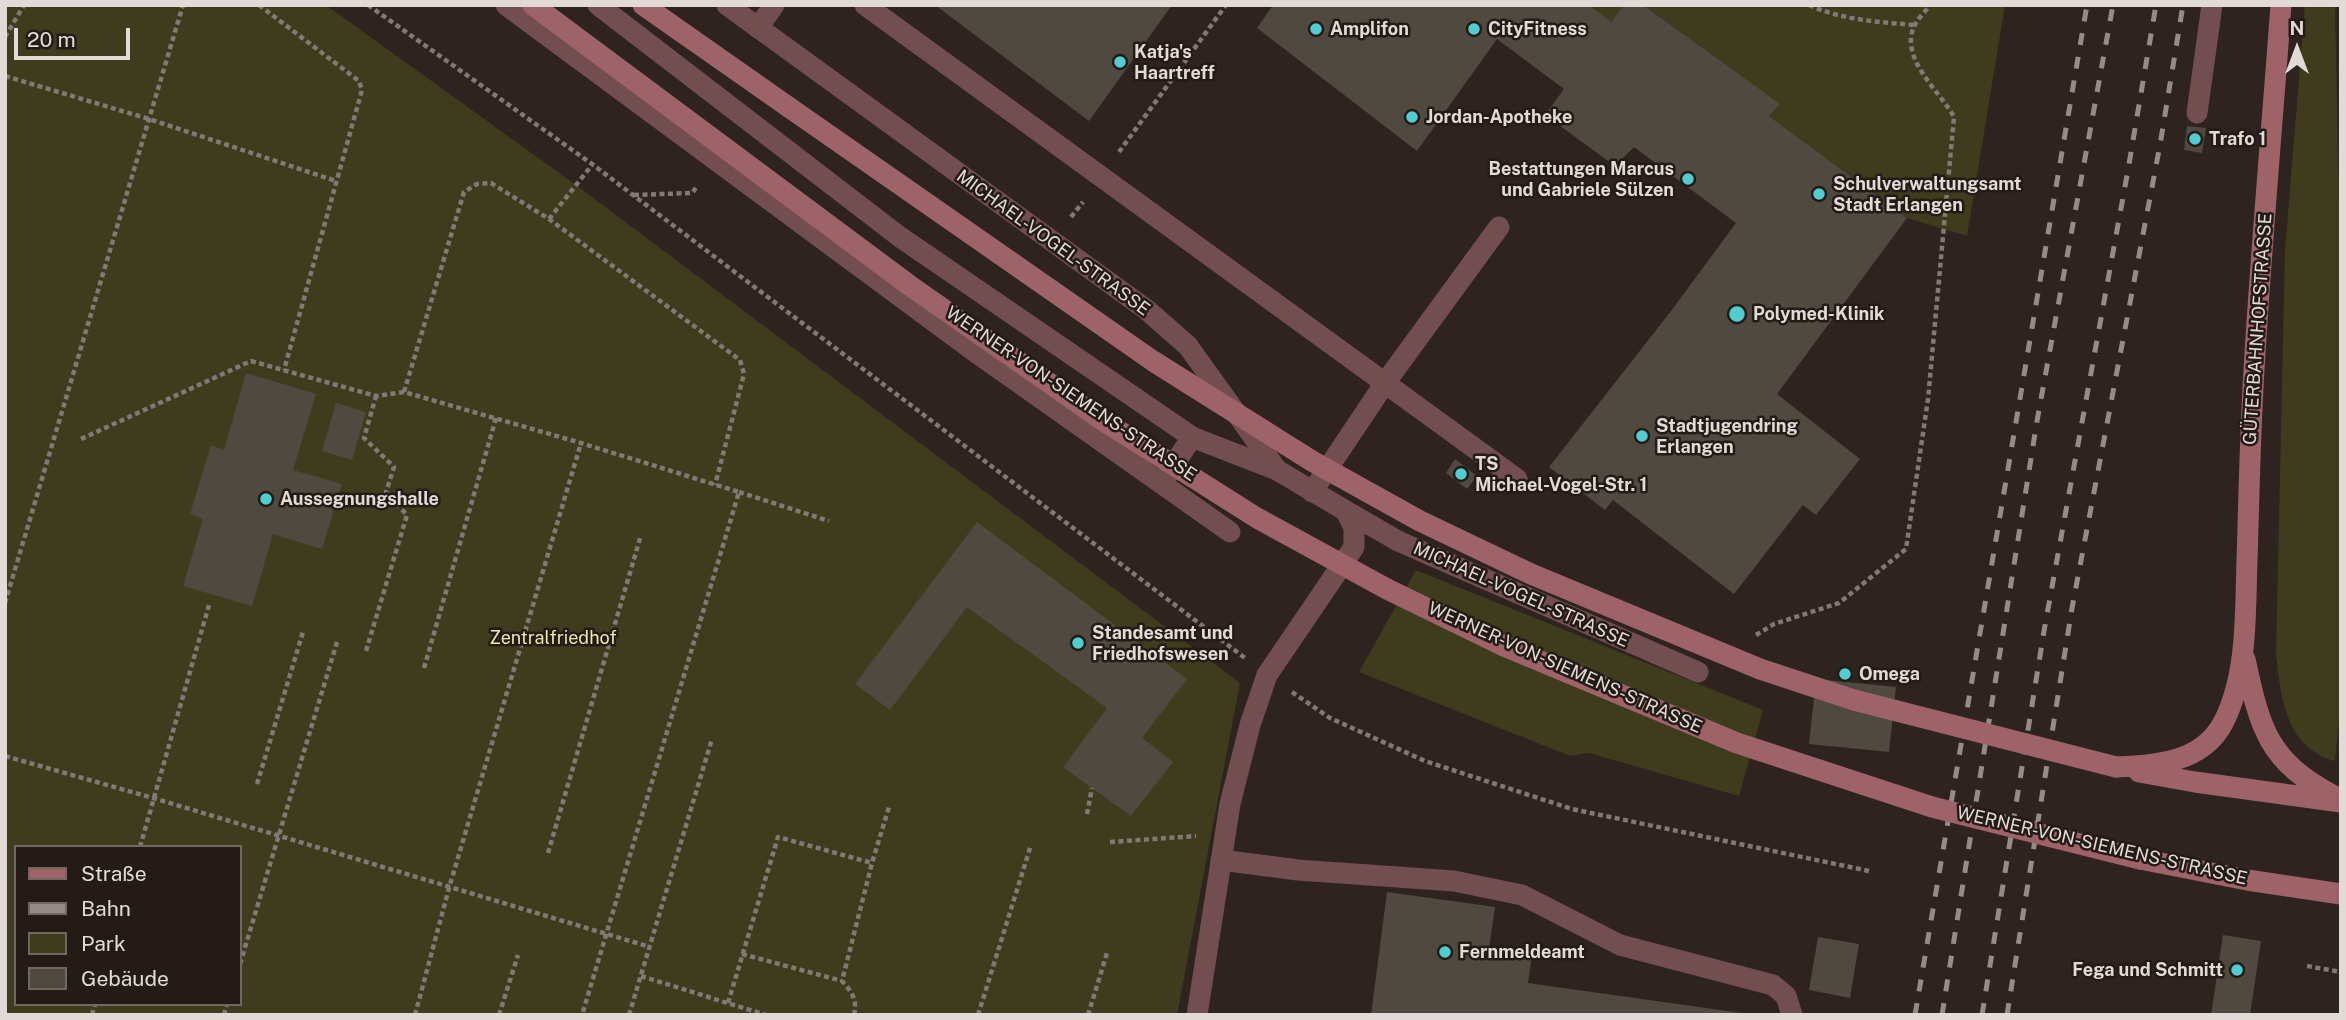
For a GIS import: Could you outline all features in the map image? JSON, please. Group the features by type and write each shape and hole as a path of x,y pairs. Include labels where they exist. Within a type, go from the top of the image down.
{"main road":[{"name":"WERNER-VON-SIEMENS-STRASSE","path":"533,5 909,285 1102,420 1257,518 1387,589 1504,646 1737,743 1932,807 2140,859 2247,880 2341,894"},
{"name":"GÜTERBAHNHOFSTRASSE","path":"2116,767 2155,765 2183,758 2201,748 2223,723 2243,653 2254,372 2281,5"},
{"path":"646,7 1153,361 1312,461 1420,521 1531,574 1760,669 1867,704 2116,767 2195,782 2341,801"},
{"name":"GÜTERBAHNHOFSTRASSE","path":"2243,653 2257,713 2274,747 2295,772 2341,801"}],"street":[{"path":"506,5 974,351 1230,532"},
{"path":"598,5 900,237 1192,438 1277,470"},
{"name":"MICHAEL-VOGEL-STRASSE","path":"727,5 1147,310 1188,346 1277,470 1398,541 1698,672"},
{"path":"758,28 774,5"},
{"path":"865,5 1517,479"},
{"path":"2197,113 2212,5"},
{"path":"1312,492 1385,383 1499,227"},
{"path":"1161,485 1192,438"},
{"path":"1197,1015 1230,804 1250,725 1267,675 1353,547 1354,528 1346,511"},
{"path":"1222,860 1298,870 1454,881 1522,895 1620,945 1773,985 1786,996 1792,1015"}],"path":[{"path":"5,37 24,5"},
{"path":"5,603 183,5"},
{"path":"259,5 359,81 362,90 284,370"},
{"path":"368,5 592,164 1267,675 1330,718 1425,761 1572,809 1869,871"},
{"path":"1052,243 1226,5"},
{"path":"1809,5 1826,13 1914,25"},
{"path":"1753,638 1774,624 1839,603 1906,549 1928,399 1954,117 1946,102 1918,68 1911,46 1914,25 1930,5"},
{"path":"5,76 149,118 336,181"},
{"path":"549,219 592,164"},
{"path":"404,392 464,192 477,184 491,183 549,219 740,360 744,374 715,485"},
{"path":"633,195 688,193"},
{"path":"81,439 251,361 376,396 404,392 582,443 829,521"},
{"path":"366,651 407,515 386,492 394,467 364,438 376,396"},
{"path":"424,668 496,418"},
{"path":"415,1015 449,888 582,443"},
{"path":"582,1015 739,492"},
{"path":"548,853 641,535"},
{"path":"141,845 209,605"},
{"path":"257,784 303,632"},
{"path":"242,957 337,642"},
{"path":"629,1015 712,739"},
{"path":"5,756 650,947"},
{"path":"1087,814 1092,788"},
{"path":"842,981 889,807"},
{"path":"1110,842 1210,835 1225,837"},
{"path":"728,1003 778,836 872,863"},
{"path":"978,1015 1031,845"},
{"path":"1088,1015 1107,953"},
{"path":"742,954 842,981 853,994 856,1009 854,1015"},
{"path":"499,1015 518,955"},
{"path":"2307,966 2341,972"},
{"path":"641,976 752,1013 766,1015"}],"green space":[{"name":"Zentralfriedhof","path":"5,5 326,5 576,185 1240,683 1177,1015 5,1015"},
{"path":"1589,5 1624,5 1611,22"},
{"path":"1643,5 2005,5 1967,236 1907,218 1769,116 1779,104"},
{"path":"2305,5 2335,5 2341,304 2341,699 2335,761 2306,745 2296,733 2284,704 2276,655 2285,250"},
{"path":"1416,570 1763,710 1739,796 1589,753 1570,756 1359,672"}],"building":[{"path":"935,5 1172,5 1089,121"},
{"path":"1273,5 1589,5 1611,22 1624,5 1643,5 1780,104 1769,116 1907,218 1777,394 1860,459 1816,515 1803,505 1734,594 1613,500 1605,510 1549,467 1736,223 1634,147 1615,166 1545,115 1564,89 1497,39 1417,151 1257,28"},
{"name":"Trafo 1","path":"2187,126 2206,128 2202,153 2184,150"},
{"name":"Aussegnungshalle","path":"246,373 316,394 293,470 342,484 322,549 273,534 252,606 183,586 203,519 190,514 211,445 224,450"},
{"path":"336,403 366,412 352,460 322,451"},
{"name":"TS Michael-Vogel-Str. 1","path":"1455,459 1477,476 1467,489 1446,473"},
{"name":"Standesamt und Friedhofswesen","path":"977,522 1187,679 1142,738 1173,762 1131,816 1063,767 1107,708 967,607 890,710 855,684"},
{"path":"1816,679 1896,687 1889,752 1809,744"},
{"name":"Fernmeldeamt","path":"1387,892 1495,907 1489,949 1532,955 1528,983 1756,1015 1371,1015"},
{"name":"Fega und Schmitt","path":"2223,935 2261,941 2250,1015 2211,1015"},
{"path":"1818,937 1859,944 1850,998 1809,990"}],"railway":[{"path":"1915,1015 2087,5"},
{"path":"1942,1015 2037,421 2113,5"},
{"path":"1982,1015 2044,631 2156,5"},
{"path":"2007,1015 2072,608 2160,145 2183,5"}],"place":[{"name":"Amplifon","path":"1316,29"},
{"name":"CityFitness","path":"1474,29"},
{"name":"Katja's Haartreff","path":"1120,62"},
{"name":"Jordan-Apotheke","path":"1412,117"},
{"name":"Trafo 1","path":"2195,139"},
{"name":"Bestattungen Marcus und Gabriele Sülzen","path":"1688,179"},
{"name":"Schulverwaltungsamt Stadt Erlangen","path":"1819,194"},
{"name":"Polymed-Klinik","path":"1737,314"},
{"name":"Stadtjugendring Erlangen","path":"1642,436"},
{"name":"TS Michael-Vogel-Str. 1","path":"1461,474"},
{"name":"Aussegnungshalle","path":"266,499"},
{"name":"Standesamt und Friedhofswesen","path":"1078,643"},
{"name":"Omega","path":"1845,674"},
{"name":"Fernmeldeamt","path":"1445,952"},
{"name":"Fega und Schmitt","path":"2237,970"}]}
